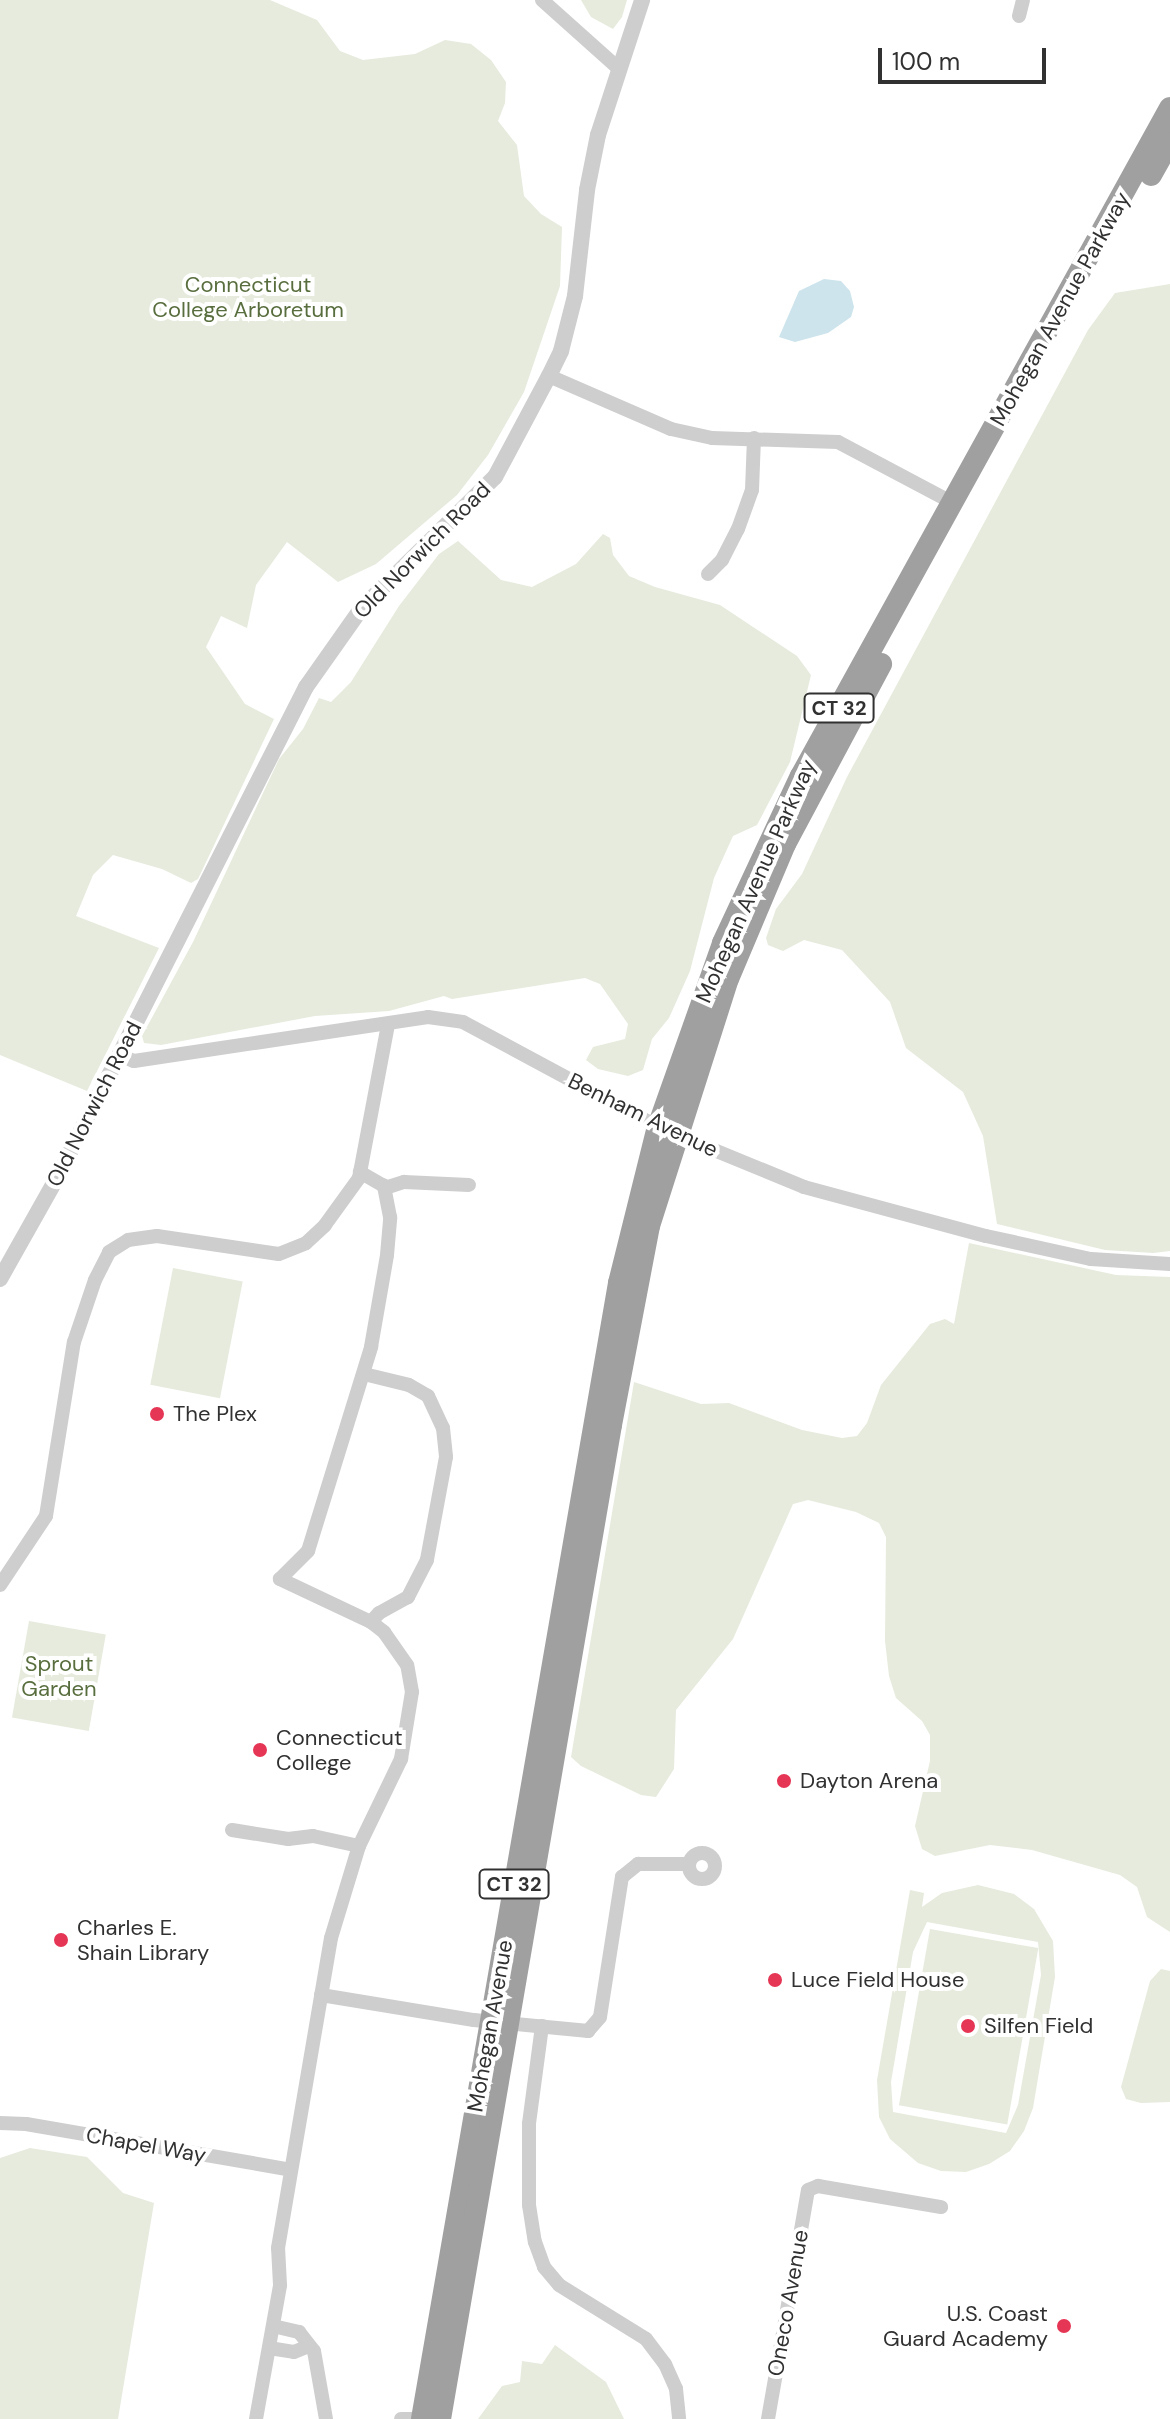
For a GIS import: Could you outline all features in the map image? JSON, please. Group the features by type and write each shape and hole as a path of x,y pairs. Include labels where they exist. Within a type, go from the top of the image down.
{"highway":[{"name":"Mohegan Avenue Parkway","path":"616,1350 649,1226 668,1131 718,956 801,776 1170,108"},
{"name":"Mohegan Avenue Parkway","path":"668,1131 785,844 827,761 1170,141"},
{"name":"Mohegan Avenue","path":"440,2419 501,2022 616,1350"},
{"name":"Mohegan Avenue","path":"421,2419 501,2022"}],"street":[{"path":"542,0 618,68"},
{"name":"Old Norwich Road","path":"0,1279 58,1176 325,657 361,609 495,477 549,376 568,330 587,190 598,135 642,0"},
{"path":"1019,16 1023,0"},
{"path":"549,376 671,429 712,438 838,442 953,503"},
{"path":"708,574 727,549 752,490 754,438"},
{"name":"Benham Avenue","path":"119,1055 134,1061 428,1017 463,1022 668,1131 804,1187 957,1228 1091,1259 1170,1264"},
{"path":"0,1585 47,1511 72,1350 95,1280 109,1252 135,1238 170,1236 266,1253 290,1252 306,1243 325,1225 357,1182 388,1024"},
{"path":"256,2419 280,2285 278,2248 335,1920 359,1846 401,1759 412,1692 404,1659 391,1640 371,1622 280,1579 308,1551 364,1374 387,1255 390,1217 385,1188 360,1172"},
{"path":"385,1188 404,1182 469,1185"},
{"path":"364,1374 409,1385 428,1396 443,1428 446,1457 427,1560 408,1597 379,1613 371,1622"},
{"path":"232,1830 288,1839 313,1836 359,1846"},
{"path":"321,1995 584,2032 598,2024 623,1875 638,1864 688,1864"},
{"path":"542,2026 529,2124 529,2205 535,2242 544,2267 559,2285 646,2339 665,2364 676,2389 679,2419"},
{"name":"Chapel Way","path":"0,2123 26,2124 291,2170"},
{"name":"Oneco Avenue","path":"768,2419 810,2188 941,2207"},
{"path":"273,2326 299,2332 315,2353 326,2419"},
{"path":"269,2348 294,2352 309,2346"},
{"path":"401,2419 421,2419"}],"green space":[{"name":"Connecticut College Arboretum","path":"0,0 270,0 317,20 340,51 363,60 415,54 445,40 471,44 491,60 506,82 505,103 498,121 517,145 524,196 541,214 562,227 560,286 524,392 488,455 457,495 376,564 338,582 287,542 256,585 247,628 221,616 206,647 245,704 274,719 198,879 191,883 162,869 113,855 93,875 76,916 159,948 87,1091 0,1055"},
{"path":"581,0 627,0 622,17 613,29 591,17"},
{"path":"1170,284 1170,1251 1153,1253 1105,1250 997,1224 983,1136 963,1092 906,1048 890,1002 842,950 804,940 783,951 768,945 766,938 776,909 802,874 847,777 1088,330 1115,293"},
{"path":"603,534 610,538 613,555 629,576 655,587 720,605 797,656 811,675 790,762 757,825 733,836 714,878 690,971 669,1018 652,1039 643,1070 628,1076 598,1069 586,1060 593,1047 625,1039 628,1024 600,984 585,978 452,999 444,996 389,1011 315,1016 161,1045 144,1043 142,1036 193,942 279,759 303,729 319,698 331,702 351,682 399,606 439,554 458,541 501,580 532,587 576,564"},
{"path":"969,1243 1116,1275 1170,1277 1170,1932 1147,1917 1137,1887 1120,1875 1032,1850 990,1845 935,1856 922,1849 915,1826 930,1761 930,1735 922,1721 896,1698 889,1676 885,1641 886,1537 879,1523 856,1512 808,1500 793,1504 733,1639 676,1710 674,1769 656,1797 641,1795 581,1766 571,1757 634,1382 701,1404 729,1403 802,1430 842,1438 857,1436 867,1423 881,1385 930,1324 945,1319 954,1324"},
{"path":"173,1268 243,1282 220,1398 150,1385"},
{"name":"Sprout Garden","path":"29,1621 106,1635 89,1731 12,1718"},
{"path":"978,1885 1014,1894 1034,1909 1053,1941 1055,1977 1033,2108 1024,2131 1010,2151 989,2164 966,2172 941,2171 918,2163 890,2139 879,2117 877,2080 910,1890 924,1893 922,1907 942,1893","holes":["927,1922 1038,1942 1041,1975 1018,2105 1006,2133 893,2112 891,2082 913,1952"]},
{"name":"Silfen Field","path":"930,1929 1038,1948 1007,2124 899,2105"},
{"path":"1161,1969 1170,1971 1170,2102 1141,2103 1126,2099 1121,2087 1150,1981"},
{"path":"30,2148 87,2157 123,2193 154,2203 118,2419 0,2419 0,2158"},
{"path":"555,2345 606,2382 624,2419 478,2419 502,2386 520,2382 522,2361 542,2364"}],"water":[{"path":"824,279 841,281 850,291 854,307 851,317 828,333 795,342 779,337 799,291"}],"place":[{"name":"The Plex","path":"157,1414"},
{"name":"Connecticut College","path":"260,1750"},
{"name":"Dayton Arena","path":"784,1781"},
{"name":"Charles E. Shain Library","path":"61,1940"},
{"name":"Luce Field House","path":"775,1980"},
{"name":"Silfen Field","path":"968,2026"},
{"name":"U.S. Coast Guard Academy","path":"1064,2326"}]}
